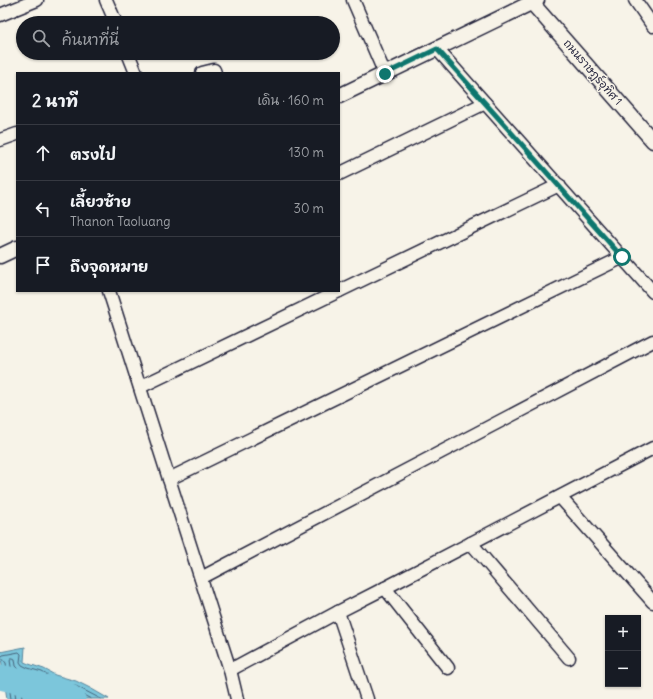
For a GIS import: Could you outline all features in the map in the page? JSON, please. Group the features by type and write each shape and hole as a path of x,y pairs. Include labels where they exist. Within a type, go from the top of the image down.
{"street":[{"path":"0,15 37,0"},
{"path":"106,0 113,16"},
{"path":"353,0 385,74"},
{"path":"635,0 653,26"},
{"path":"340,96 535,1"},
{"name":"ถนนราษฎร์อุทิศ 1","path":"535,1 653,141"},
{"path":"437,49 653,292"},
{"path":"131,60 136,72"},
{"path":"206,72 214,70 215,72"},
{"path":"340,174 485,103"},
{"path":"0,140 16,134"},
{"path":"340,291 559,185"},
{"path":"0,256 16,248"},
{"path":"169,479 622,257"},
{"path":"110,292 230,670 237,699"},
{"path":"140,387 337,292"},
{"path":"201,578 653,341"},
{"path":"230,670 338,612 652,451"},
{"path":"560,497 653,602"},
{"path":"471,543 569,658"},
{"path":"385,588 448,668"},
{"path":"338,612 366,699"}],"water":[{"path":"25,647 24,662 44,669 55,675 76,681 109,699 7,699 0,652"}],"waterway":[{"path":"0,677 62,691 73,699"}],"route":[{"path":"385,74 437,49 622,257"}]}
